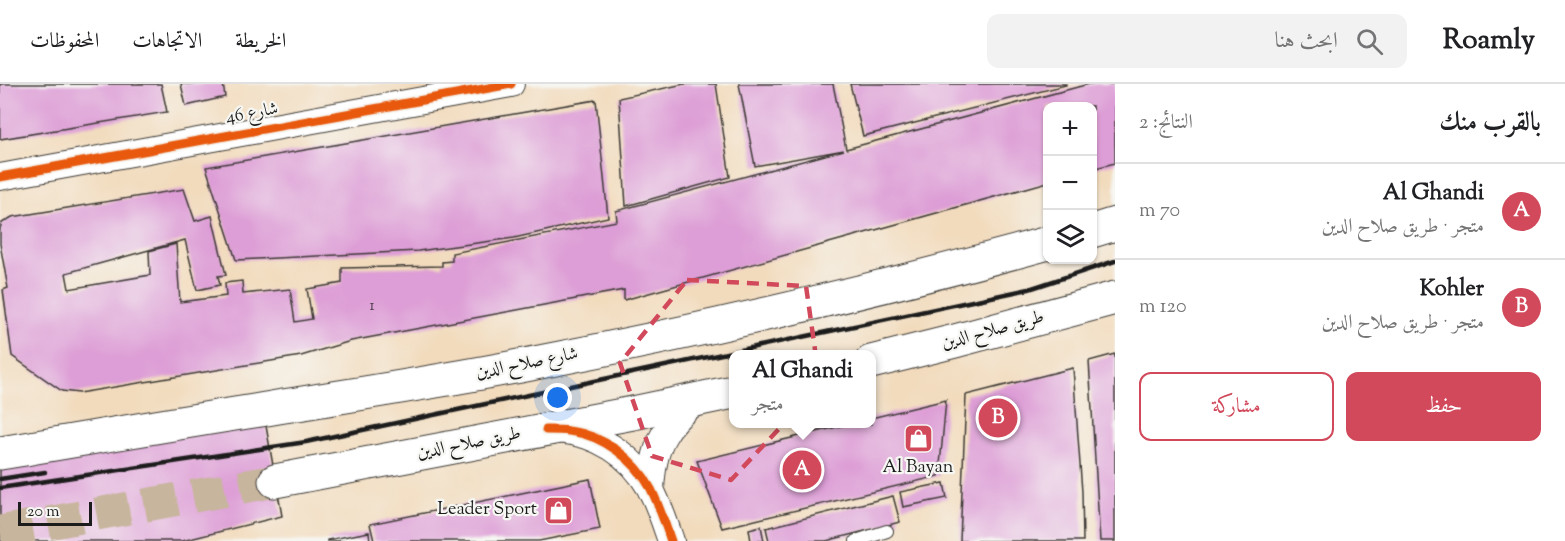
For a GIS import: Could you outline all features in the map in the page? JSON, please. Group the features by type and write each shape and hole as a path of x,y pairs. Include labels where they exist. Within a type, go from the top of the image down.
{"main road":[{"path":"1097,229 1115,224"},
{"name":"شارع صلاح الدين","path":"0,453 398,388 540,362 822,302 1043,244"},
{"name":"طريق صلاح الدين","path":"876,361 1115,298"},
{"name":"طريق صلاح الدين","path":"275,481 729,393"}],"street":[{"name":"شارع 46","path":"0,177 511,84"},
{"path":"651,490 652,468 657,447 668,428 682,411 699,399"},
{"path":"546,430 572,431 596,439 618,451 637,468 651,490 671,541"}],"lane":[{"path":"856,541 887,531"}],"highlighted area":[{"path":"687,280 806,286 820,385 731,480 652,456 620,363"}],"building":[{"path":"0,84 161,84 167,112 0,139"},
{"path":"181,84 223,84 225,97 186,106"},
{"path":"684,84 716,84 730,177 626,206 619,98"},
{"path":"739,84 833,84 846,149 1089,84 1115,84 1115,163 1097,168 1097,102 1043,102 1043,183 624,300 624,290 351,341 301,356 79,393 62,391 12,356 3,290 8,288 0,244 0,228 2,223 12,217 184,189 195,221 212,216 226,275 218,276 220,285 197,290 185,240 66,273 69,289 150,275 149,251 176,244 180,302 226,296 225,283 242,281 243,294 290,289 295,322 312,319 307,289 342,283 342,268 442,266 442,262 452,261 452,253 617,221 616,211 844,150 755,166"},
{"path":"850,84 1066,84 1066,85 863,136"},
{"path":"596,100 608,217 514,238 418,251 236,260 206,167"},
{"path":"1115,354 1115,541 1100,541 1089,361"},
{"path":"1073,368 1082,492 1083,541 960,541 966,395"},
{"path":"946,400 939,476 722,528 697,461 833,428 876,428 876,417"},
{"path":"266,426 282,516 182,541 0,541 0,462 162,437"},
{"path":"590,479 600,529 539,541 374,541 370,524"},
{"path":"944,483 947,498 903,507 900,492"},
{"path":"893,496 900,522 826,541 769,541 766,528"},
{"path":"761,526 764,541 751,541 749,529"},
{"path":"369,532 370,541 327,541 327,540"}],"tunnel":[{"path":"0,532 275,481"}],"railway":[{"path":"741,350 1029,289 1115,261"},
{"path":"0,488 306,442 729,352"},
{"path":"0,479 45,472"}],"cycle path":[{"path":"0,177 511,84"},
{"path":"546,430 582,433 617,450 636,468 651,489 671,541"}],"place":[{"name":"Kohler","path":"998,418"},
{"name":"Al Bayan","path":"918,439"},
{"name":"Al Ghandi","path":"802,470"},
{"name":"Leader Sport","path":"558,510"}]}
